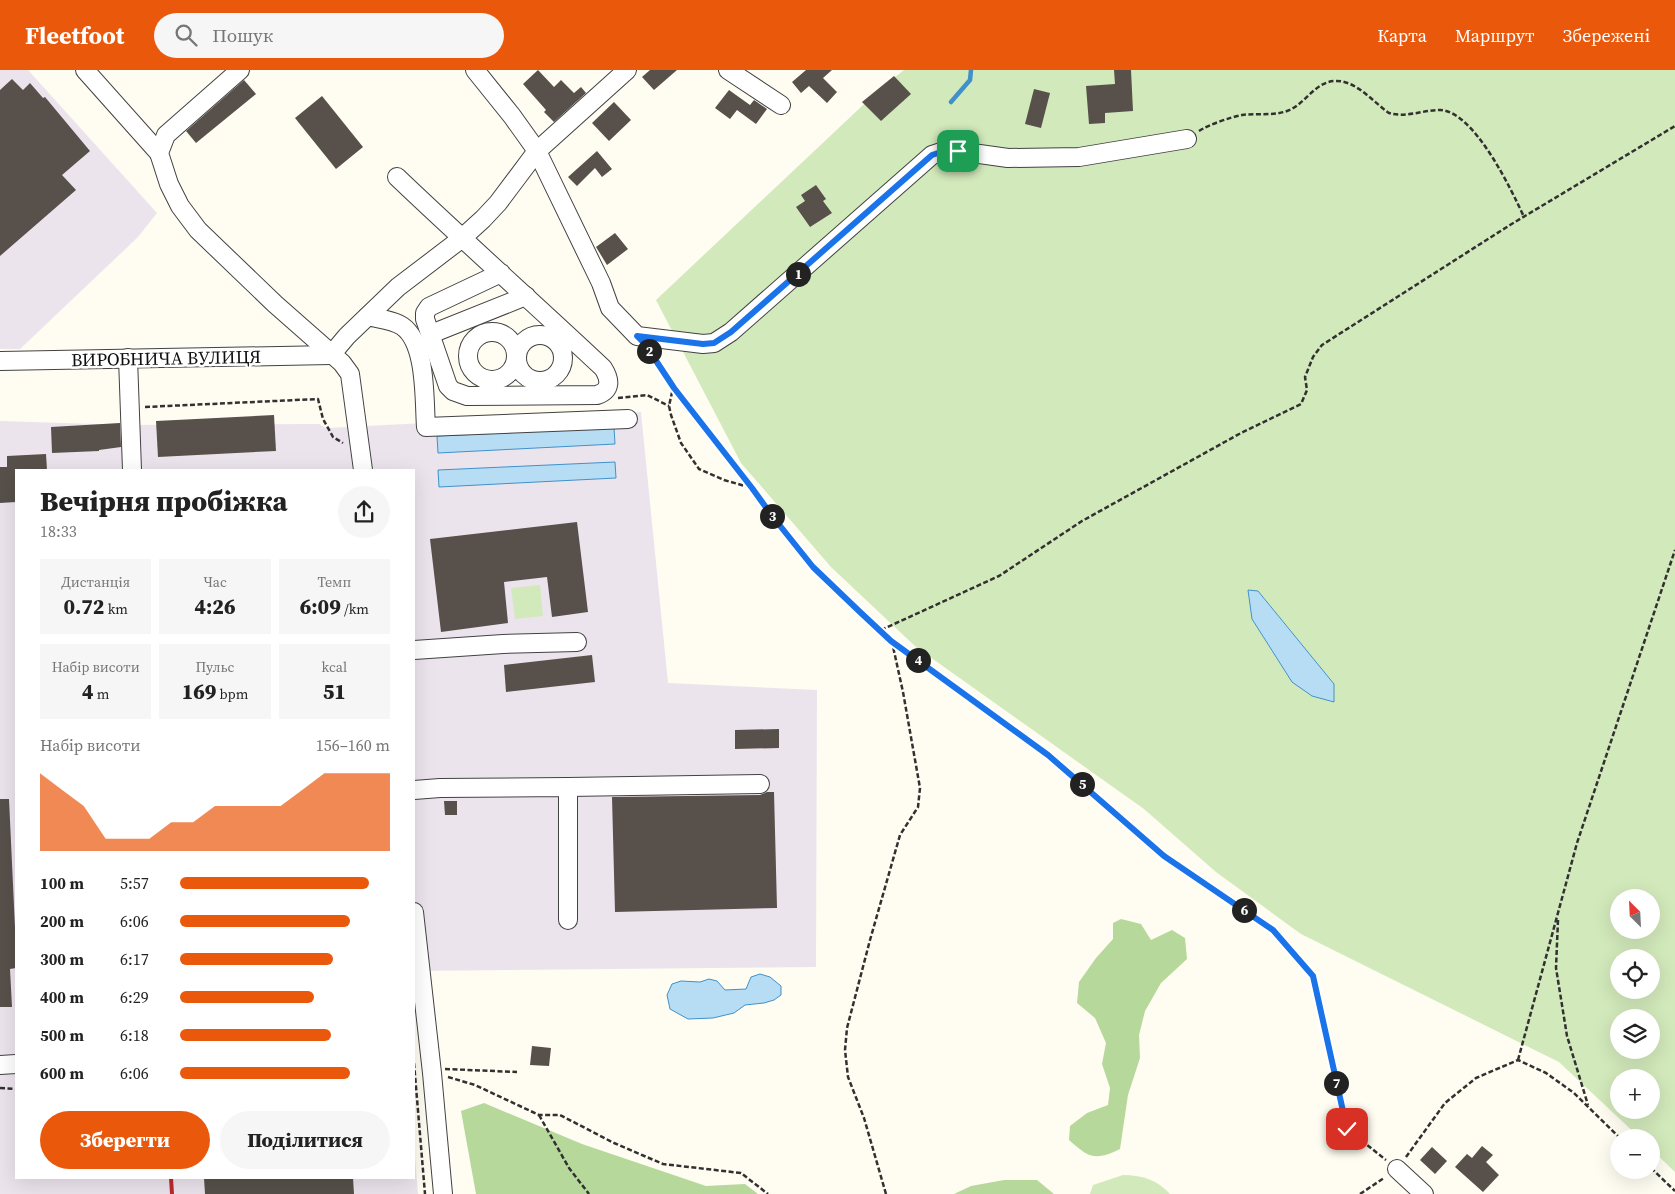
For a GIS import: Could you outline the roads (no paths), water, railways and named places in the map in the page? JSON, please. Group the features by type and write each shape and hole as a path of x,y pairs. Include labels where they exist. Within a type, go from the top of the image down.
{"street":[{"path":"85,70 159,153 169,184 180,206 198,230 331,355 342,363 350,374 363,469"},
{"path":"159,153 166,134 240,70"},
{"path":"475,70 537,151 610,308 637,336 703,344 714,343 731,332 932,155 944,151 958,151 1008,158 1079,157 1187,139"},
{"path":"331,355 398,287 461,239 498,203 537,151 627,70"},
{"path":"728,70 781,105"},
{"path":"397,177 461,239 501,273 604,368 609,377 607,389 597,395 467,396 453,391 448,386 425,320 425,313 429,307 501,273"},
{"path":"431,334 526,296"},
{"path":"368,316 401,325 409,332 416,344 420,360 426,427 628,419"},
{"path":"496,332 509,338 513,343 516,356 513,369 496,380 488,380 476,374 472,369 468,356 472,342 483,334 496,332"},
{"name":"ВИРОБНИЧА ВУЛИЦЯ","path":"0,361 331,355"},
{"path":"440,361 468,356"},
{"path":"128,358 132,469"},
{"path":"415,650 503,644 577,642"},
{"path":"415,790 760,784"},
{"path":"568,787 568,920"},
{"path":"415,935 421,1042 432,1070 443,1194"},
{"path":"0,1065 15,1064"},
{"path":"1397,1169 1424,1194"}],"water":[{"path":"614,428 615,444 438,453 437,436"},
{"path":"615,462 616,478 439,487 438,470"},
{"path":"1248,590 1258,591 1334,684 1334,702 1312,696 1292,682 1252,619"},
{"path":"760,974 770,977 781,986 781,995 774,1000 745,1005 734,1013 713,1018 688,1019 670,1009 667,995 672,984 681,981 700,982 709,979 717,981 725,990 746,989 751,977"}],"waterway":[{"path":"951,102 970,80 971,70"}],"railway":[{"path":"171,1179 172,1194"}]}
